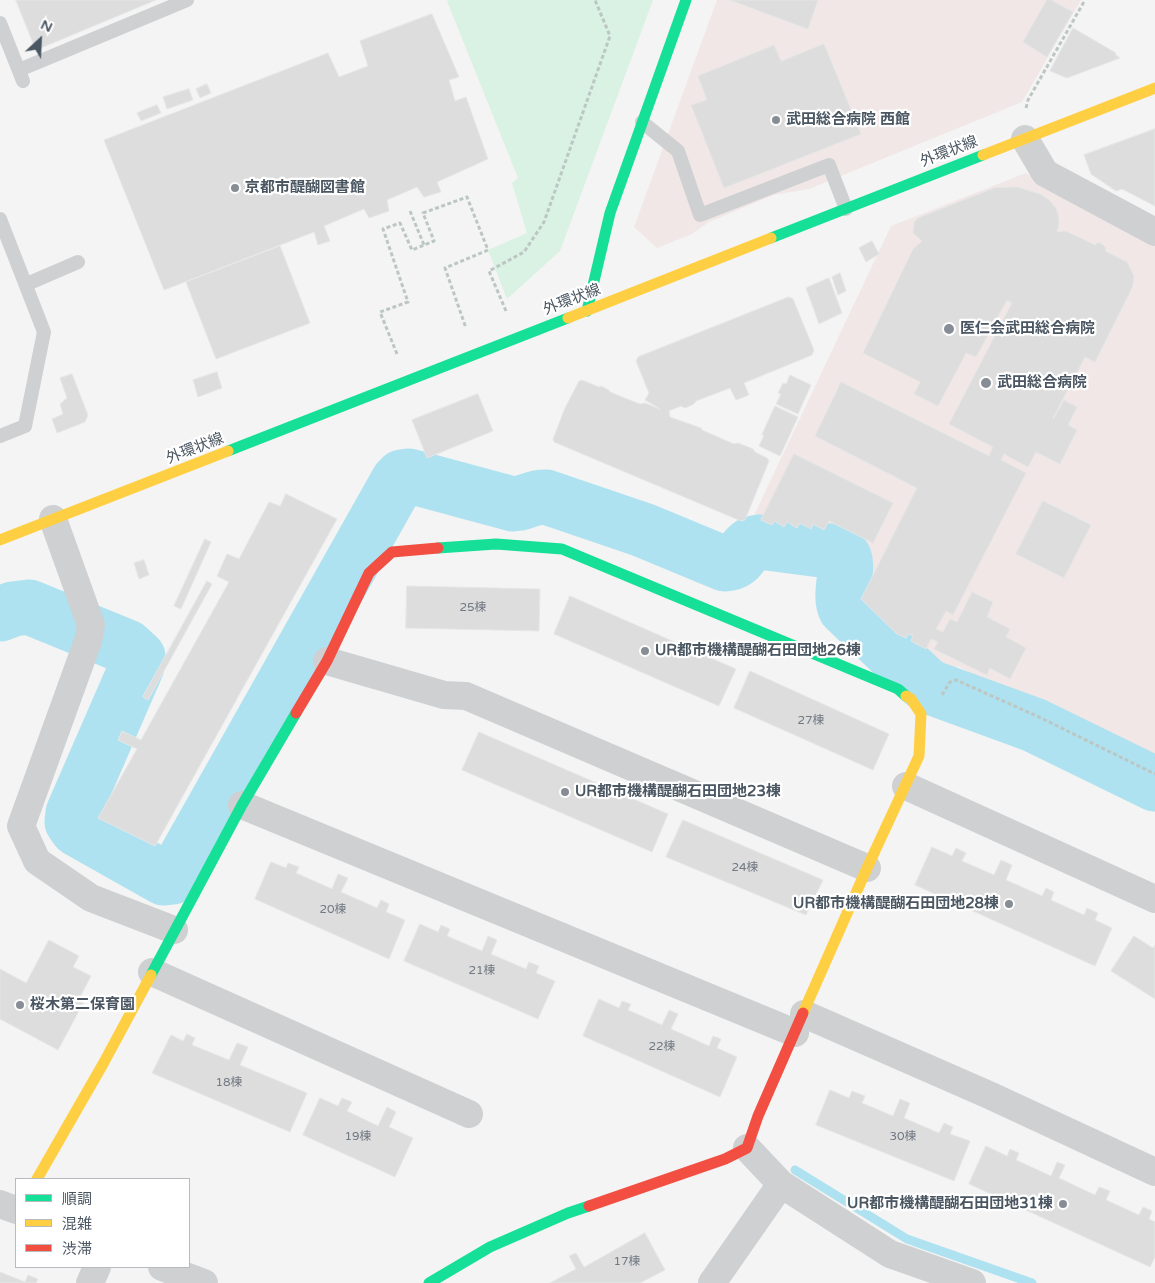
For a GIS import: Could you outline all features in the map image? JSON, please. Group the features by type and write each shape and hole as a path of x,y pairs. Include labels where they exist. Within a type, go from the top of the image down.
{"street":[{"path":"587,311 610,213 686,0"},
{"name":"外環状線","path":"0,540 846,209 1025,126 1155,88"},
{"path":"1025,126 1045,173 1155,232"},
{"path":"53,519 89,633 21,826 37,861 91,898 174,930"},
{"path":"38,1178 102,1064 242,805 327,661 368,573 392,552 496,544 562,549 898,689 911,699 921,714 919,756 867,868 758,1116 747,1148 725,1159 568,1213 490,1247 429,1283"},
{"path":"327,661 444,696 466,696 867,868"},
{"path":"906,786 1155,899"},
{"path":"242,805 989,1095 1155,1172"},
{"path":"152,972 469,1114"},
{"path":"747,1148 781,1184 890,1254 972,1283"},
{"path":"712,1283 781,1184"},
{"path":"0,1204 15,1210"},
{"path":"90,1283 97,1268"},
{"path":"165,1268 204,1283"}],"lane":[{"path":"0,23 21,75 187,0"},
{"path":"642,122 678,152 700,215 829,165 846,209"},
{"path":"0,219 27,284 44,332 26,426 0,436"},
{"path":"27,284 78,262"}],"path":[{"path":"508,314 489,271 524,252 544,222 610,36 595,0"},
{"path":"1025,126 1028,100 1084,0"},
{"path":"398,357 380,312 408,302 383,229 400,223 412,250 434,242 423,212 467,197 488,250 444,268 466,330"},
{"path":"410,211 424,245"},
{"path":"946,686 956,680 1039,717 1155,774"}],"shaded area":[{"path":"717,0 1081,0 1022,102 809,189 774,195 709,222 692,234 657,248 634,227"},
{"name":"武田総合病院","path":"1026,173 1155,238 1155,767 1083,729 1016,701 958,666 953,676 920,662 854,596 864,543 833,532 806,529 748,528 891,226"}],"green space":[{"path":"653,0 560,251 507,299 488,250 527,233 512,183 518,178 447,1"}],"building":[{"path":"16,0 156,0 36,50"},
{"path":"730,0 818,0 808,29"},
{"path":"1047,0 1051,0 1073,12 1047,57 1023,42"},
{"path":"432,14 459,77 449,80 455,101 466,97 488,159 437,182 441,192 424,197 417,187 387,200 389,211 369,218 364,209 324,226 330,241 318,245 314,232 164,290 104,140 328,53 339,77 368,66 360,41"},
{"path":"1073,28 1116,53 1120,58 1067,78 1050,71"},
{"name":"武田総合病院 西館","path":"824,44 861,134 724,188 691,105 707,100 698,76 774,45 781,61"},
{"path":"207,84 211,93 200,98 196,89"},
{"path":"189,89 193,100 167,109 163,97"},
{"path":"157,105 161,113 141,121 137,113"},
{"path":"1155,129 1155,206 1122,189 1116,191 1091,174 1084,155"},
{"name":"武田総合病院","path":"1017,187 1040,194 1049,200 1056,208 1058,214 1057,232 1065,231 1095,245 1101,243 1106,248 1105,251 1127,262 1134,276 1130,292 1095,362 1085,357 1053,418 1064,400 1077,407 1068,425 1077,430 1060,464 1036,452 1028,467 1004,454 1001,460 1026,473 953,615 946,611 936,629 943,632 950,619 957,622 972,592 993,602 987,617 1010,629 1006,637 1026,648 1010,679 990,668 987,675 934,649 938,642 931,639 926,649 911,641 913,636 908,634 906,638 897,634 861,599 917,488 815,436 841,382 989,456 993,447 949,424 1012,303 1007,300 976,357 966,353 938,406 914,394 920,382 863,353 913,249 922,241 913,233 914,222 918,218 994,188"},
{"path":"872,241 879,254 866,262 859,248"},
{"path":"280,246 310,323 216,359 186,282"},
{"path":"840,273 846,291 838,295 832,277"},
{"path":"829,278 842,313 819,324 806,288"},
{"path":"789,297 793,299 814,350 812,355 744,383 749,395 736,400 730,388 696,401 685,408 681,406 669,411 670,417 701,428 734,444 738,443 753,449 767,458 769,461 745,520 741,521 554,442 553,439 565,408 579,381 582,380 599,387 601,386 610,392 640,404 645,403 660,409 645,400 649,393 636,361 638,357"},
{"path":"217,372 222,388 198,397 193,380"},
{"path":"72,374 88,415 85,422 57,433 52,419 63,414 60,404 67,398 60,378"},
{"path":"790,375 811,385 798,414 776,404 781,394 778,393 783,383 786,384"},
{"path":"478,394 493,431 427,458 412,420"},
{"path":"775,406 798,417 780,456 759,446"},
{"path":"794,454 893,503 873,543 829,521 824,530 813,524 811,529 800,523 797,528 787,522 784,527 774,521 772,525 761,520"},
{"path":"286,494 337,519 155,846 98,818 137,749 118,740 122,731 141,740 229,582 217,576 227,554 239,559 269,502 280,506"},
{"path":"1043,501 1091,525 1064,578 1016,554"},
{"path":"205,539 211,542 181,609 174,606"},
{"path":"144,560 149,575 139,579 134,563"},
{"path":"207,581 212,584 148,700 143,697"},
{"path":"407,586 540,589 539,631 406,628"},
{"name":"UR都市機構醍醐石田団地26棟","path":"570,596 736,669 719,706 554,634"},
{"path":"750,671 889,734 873,770 734,708"},
{"name":"UR都市機構醍醐石田団地23棟","path":"479,732 668,814 652,852 462,770"},
{"path":"683,820 823,880 806,915 666,857"},
{"name":"UR都市機構醍醐石田団地28棟","path":"932,847 952,856 956,848 966,853 962,861 994,875 1001,860 1012,865 1006,880 1042,896 1046,888 1054,892 1051,900 1084,915 1087,908 1098,913 1095,920 1112,928 1095,966 915,885"},
{"path":"271,862 286,868 288,863 299,867 296,873 332,889 338,874 348,878 341,892 377,908 381,900 389,904 386,912 405,920 389,959 255,899"},
{"path":"420,924 438,932 441,925 450,929 447,936 482,951 488,936 497,940 491,954 526,969 529,962 539,966 536,973 555,981 538,1019 404,961"},
{"path":"1134,936 1153,948 1155,945 1155,999 1111,971"},
{"path":"49,940 79,956 73,967 91,976 81,995 86,998 58,1050 0,1019 0,969 26,983"},
{"path":"599,999 619,1008 622,1001 631,1004 628,1010 662,1025 669,1010 678,1014 671,1029 709,1046 713,1036 721,1039 717,1048 737,1057 720,1097 583,1036"},
{"path":"187,1034 195,1038 192,1045 229,1060 237,1043 248,1047 240,1065 307,1093 290,1132 152,1073 171,1035 183,1041"},
{"path":"830,1090 849,1098 852,1091 865,1096 862,1103 893,1116 900,1099 910,1103 904,1118 939,1133 944,1123 953,1127 950,1134 970,1141 954,1181 816,1125"},
{"path":"320,1098 338,1106 342,1098 352,1102 347,1111 378,1126 387,1107 396,1112 389,1127 413,1138 395,1177 303,1135"},
{"name":"UR都市機構醍醐石田団地31棟","path":"986,1146 1007,1156 1010,1149 1019,1153 1016,1160 1051,1176 1057,1162 1065,1165 1059,1178 1095,1195 1099,1187 1110,1191 1106,1200 1139,1215 1143,1207 1152,1211 1149,1219 1155,1222 1155,1257 1150,1267 969,1184"},
{"path":"645,1233 665,1270 640,1283 550,1283 576,1269 569,1256 576,1253 584,1267"},
{"path":"0,1272 25,1282 28,1275 38,1279 36,1283 0,1283"}],"waterway":[{"path":"0,614 13,609 29,607 127,647 138,657 137,666 73,813 72,822 77,829 164,878 172,877 178,871 398,481 402,477 409,476 513,504 546,497 643,530 725,564 732,563 749,546 760,542 836,552 843,556 846,566 843,594 845,608 923,682 930,687 1034,725 1155,784"},
{"path":"795,1170 907,1239 1032,1283"}],"traffic: fast":[{"path":"587,311 610,213 686,0"},
{"path":"771,238 983,155"},
{"path":"228,451 568,318"},
{"path":"438,548 496,544 562,549 898,689 906,696"},
{"path":"151,975 242,805 296,713"},
{"path":"429,1283 490,1247 568,1213 589,1206"}],"traffic: slow":[{"path":"983,155 1155,88"},
{"path":"568,318 771,238"},
{"path":"0,540 228,451"},
{"path":"803,1013 919,756 921,714 911,699 906,696"},
{"path":"38,1178 103,1064 151,975"}],"traffic: jam":[{"path":"296,713 327,661 369,573 392,552 438,548"},
{"path":"589,1206 725,1159 747,1148 758,1116 803,1013"}],"place":[{"name":"武田総合病院 西館","path":"776,120"},
{"name":"京都市醍醐図書館","path":"235,188"},
{"name":"医仁会武田総合病院","path":"949,329"},
{"name":"武田総合病院","path":"986,383"},
{"name":"UR都市機構醍醐石田団地26棟","path":"645,651"},
{"name":"UR都市機構醍醐石田団地23棟","path":"565,792"},
{"name":"UR都市機構醍醐石田団地28棟","path":"1009,904"},
{"name":"桜木第二保育園","path":"20,1005"},
{"name":"UR都市機構醍醐石田団地31棟","path":"1063,1204"}]}
